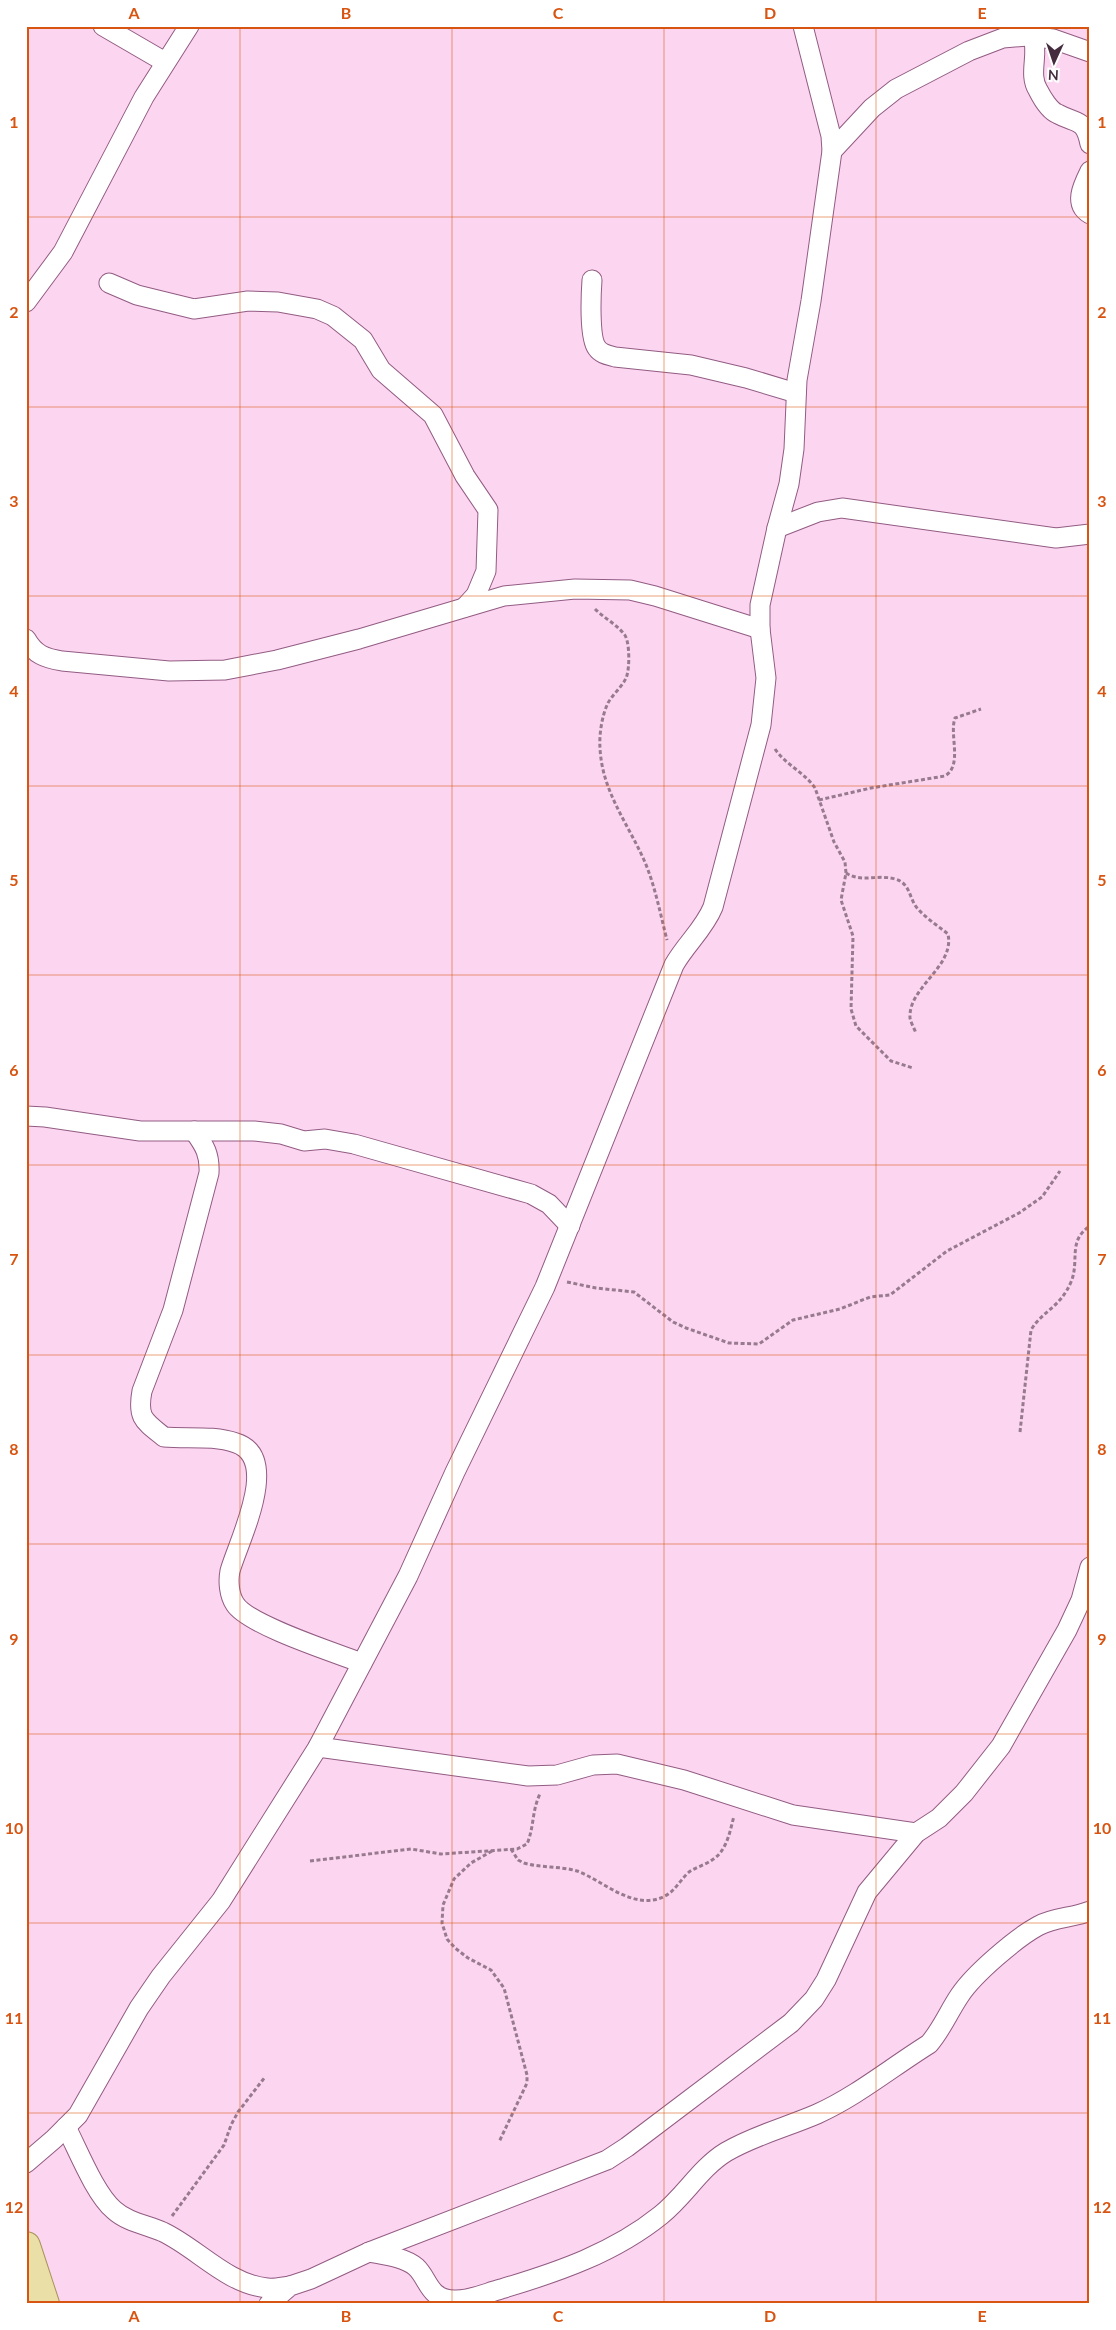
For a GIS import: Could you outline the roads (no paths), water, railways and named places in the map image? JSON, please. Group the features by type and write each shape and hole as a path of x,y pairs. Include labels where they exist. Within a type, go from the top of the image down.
{"main road":[{"path":"26,2246 45,2304"}],"street":[{"path":"103,26 165,62"},
{"path":"26,302 63,252 117,146 165,62 189,26"},
{"path":"26,2163 78,2114 100,2080 139,2008 161,1976 221,1901 318,1747 408,1576 455,1472 545,1287 674,965 707,922 714,907 761,725 766,678 760,629 764,581 789,484 794,449 796,393 832,152 831,136 804,26"},
{"path":"832,152 872,108 896,89 1009,32 1053,39 1090,52"},
{"path":"1033,37 1036,55 1033,78 1037,89 1058,114 1076,120 1084,127 1090,144"},
{"path":"1090,171 1080,196 1080,204 1084,211 1090,214"},
{"path":"592,280 594,337 596,348 604,354 615,357 691,365 746,378 796,393"},
{"path":"109,283 137,296 194,309 248,301 278,302 317,309 333,316 363,340 381,370 432,416 465,476 488,510 486,571 476,594 464,607"},
{"path":"777,528 818,512 842,508 1056,538 1090,534"},
{"path":"26,639 37,654 46,659 62,662 169,671 225,670 277,660 359,639 504,596 599,588 638,592 760,629"},
{"path":"26,1116 140,1131 254,1131 281,1134 304,1141 326,1139 354,1144 531,1194 550,1204 570,1226"},
{"path":"194,1131 208,1154 210,1160 209,1173 173,1310 142,1391 139,1406 141,1418 164,1437 214,1438 238,1443 250,1453 256,1469 255,1490 247,1528 230,1572 229,1587 235,1604 244,1614 268,1626 362,1663"},
{"path":"66,2127 100,2191 114,2210 128,2219 163,2232 246,2283 267,2288 290,2286 312,2279 370,2252 607,2160 627,2147 791,2023 814,1999 826,1980 867,1892 916,1833 955,1803 1001,1746 1067,1630 1081,1600 1090,1567"},
{"path":"318,1747 528,1776 558,1775 593,1765 617,1764 668,1776 793,1815 916,1833"},
{"path":"370,2252 407,2262 417,2268 429,2289 440,2296 453,2300 469,2298 549,2275 584,2262 614,2246 661,2215 702,2171 725,2152 778,2128 817,2114 853,2094 929,2044 938,2033 960,1994 975,1976 1023,1936 1038,1926 1052,1920 1079,1916 1090,1911"},
{"path":"269,2304 290,2286"}]}
